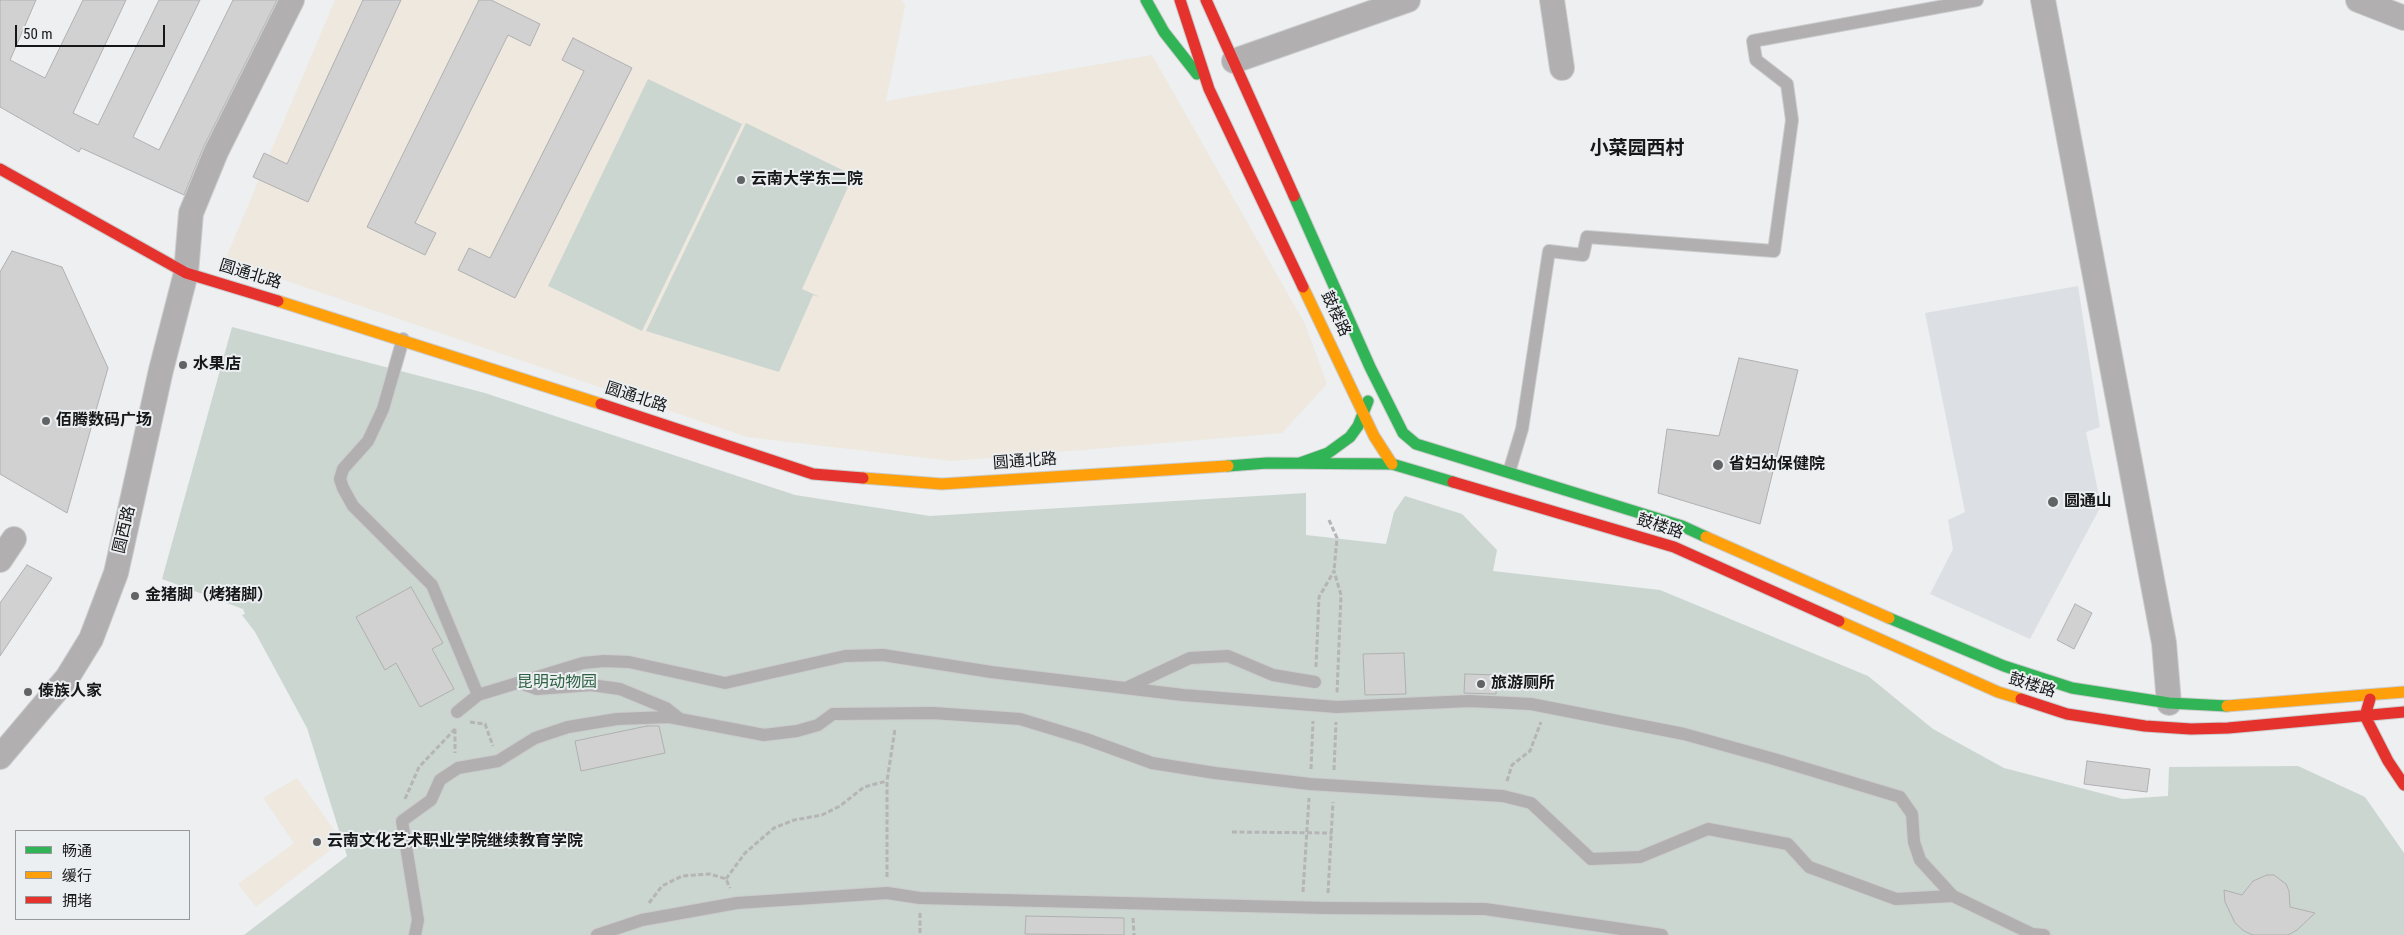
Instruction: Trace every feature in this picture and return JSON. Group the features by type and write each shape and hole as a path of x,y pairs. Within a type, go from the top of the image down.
{"main road":[{"path":"1146,0 1164,32 1209,89"},
{"name":"鼓楼路","path":"1180,0 1209,89 1364,414 1374,445 1392,464 1674,547 1998,692 2067,714 2146,726 2191,729 2228,728 2400,713"},
{"name":"鼓楼路","path":"1206,0 1370,367 1403,433 1416,444 1682,526 1842,598 2004,666 2072,688 2169,703 2227,706 2404,692"},
{"path":"1173,18 1209,89"},
{"name":"圆通北路","path":"0,169 186,273 403,339 813,474 942,484 1267,463 1392,464"},
{"path":"1300,463 1339,447 1350,437 1364,414 1370,398 1370,367"},
{"path":"1374,445 1416,444"},
{"name":"圆通北路","path":"1300,463 1354,449"},
{"path":"2404,724 2400,713 2371,695 2365,716 2388,761 2404,785"}],"street":[{"name":"圆西路","path":"0,757 67,678 91,639 116,573 161,370 186,273 191,213 216,152 292,0"},
{"path":"1234,61 1408,0"},
{"path":"1552,0 1562,68"},
{"path":"2043,0 2164,643 2169,703"},
{"path":"2358,0 2404,18"},
{"path":"0,560 14,539"}],"lane":[{"path":"1509,472 1522,429 1549,251 1584,256 1587,237 1774,250 1792,120 1787,84 1756,60 1753,41 1977,0"},
{"path":"403,339 379,417 368,441 343,469 340,479 342,488 353,506 432,585 478,695"},
{"path":"457,712 478,695 583,663 604,661 629,662 725,683 845,656 883,656 991,672 1183,696 1337,707 1470,701 1531,704 1684,734 1900,797 1912,814 1914,842 1920,860 1953,896 2032,934 2044,935"},
{"path":"1124,688 1190,658 1228,656 1273,675 1315,682"},
{"path":"520,683 537,689 591,685 620,690 666,708 680,719"},
{"path":"415,935 418,920 402,821 431,800 440,780 458,768 498,761 535,738 568,727 617,719 669,717 764,735 797,731 818,725 833,714 933,713 1020,719 1086,739 1152,763 1215,773 1310,784 1503,796 1531,803 1590,859 1640,857 1708,829 1788,844 1810,867 1896,899 1953,896"},
{"path":"597,935 642,920 737,904 887,893 920,898 1326,908 1485,909 1662,935"}],"path":[{"path":"1315,682 1319,597 1334,571 1338,538 1329,520"},
{"path":"1326,908 1332,833 1341,595 1334,571"},
{"path":"1302,907 1308,832 1314,705"},
{"path":"1503,796 1512,765 1530,751 1547,707"},
{"path":"887,893 887,782 897,714"},
{"path":"485,724 498,761"},
{"path":"402,821 406,795 419,767 455,728 454,746 458,768"},
{"path":"726,879 745,852 774,828 794,820 822,814 840,806 864,787 887,782"},
{"path":"1232,832 1332,833"},
{"path":"642,920 653,895 662,886 682,876 710,874 726,879 737,904"},
{"path":"920,898 920,935"}],"shaded area":[{"name":"云南大学东二院","path":"335,0 902,0 905,6 886,101 1152,55 1305,324 1327,384 1282,433 952,461 747,437 225,260"},
{"path":"2078,286 2100,427 2086,432 2101,506 2030,639 1930,594 1953,549 1948,520 1965,512 1925,313"},
{"name":"云南文化艺术职业学院继续教育学院","path":"297,778 342,841 256,907 238,884 294,843 263,798"}],"green space":[{"path":"648,79 742,124 642,331 548,286"},
{"path":"746,123 871,184 853,176 802,289 820,297 813,295 779,372 646,331"},
{"name":"昆明动物园","path":"232,327 485,393 795,495 930,516 1306,493 1306,535 1386,544 1394,512 1405,496 1462,514 1497,550 1493,571 1660,590 1868,676 1933,729 2004,768 2123,799 2168,796 2169,767 2298,766 2365,797 2404,853 2404,935 244,935 347,856 307,728 255,632 242,615 245,614 243,609 162,579"}],"building":[{"path":"0,0 36,0 10,60 45,78 83,0 126,0 73,113 98,125 159,0 200,0 133,137 159,150 233,0 277,0 204,146 184,195 81,148 79,152 0,107"},
{"path":"363,0 401,0 308,202 253,177 264,153 287,164"},
{"path":"479,0 491,0 540,24 530,46 508,35 415,223 436,233 425,255 367,227"},
{"path":"573,38 632,68 515,298 458,270 469,248 490,258 584,71 562,60"},
{"name":"佰腾数码广场","path":"12,251 62,267 108,368 67,513 0,474 0,272"},
{"name":"省妇幼保健院","path":"1739,358 1798,370 1760,524 1658,493 1667,429 1719,436"},
{"path":"27,565 52,578 0,656 0,603"},
{"path":"411,587 443,643 432,649 454,689 420,707 396,663 385,670 356,617"},
{"path":"2075,604 2092,613 2074,649 2057,640"},
{"path":"1404,653 1406,694 1365,695 1363,654"},
{"name":"旅游厕所","path":"1465,674 1497,675 1496,694 1464,693"},
{"path":"647,726 659,726 665,753 581,771 575,741"},
{"path":"2087,761 2150,769 2147,792 2084,784"},
{"path":"2267,875 2274,875 2286,884 2289,891 2290,907 2315,913 2297,930 2288,935 2253,935 2244,931 2235,923 2225,902 2224,890 2242,895 2253,881"},
{"path":"1026,916 1124,918 1124,935 1025,934"}],"traffic: fast":[{"path":"1146,0 1164,32 1197,74"},
{"path":"1294,196 1370,367 1403,433"},
{"path":"1300,463 1328,453 1350,437 1358,426 1368,401"},
{"path":"1403,433 1416,444 1682,526 1706,537"},
{"path":"1228,466 1267,463 1392,464 1453,482"},
{"path":"1889,618 2004,666 2072,688 2169,703 2227,706"}],"traffic: slow":[{"path":"1303,287 1374,436 1392,464"},
{"path":"278,301 601,404"},
{"path":"863,478 942,484 1228,466"},
{"path":"1706,537 1889,618"},
{"path":"1839,621 1998,692 2021,699"},
{"path":"2227,706 2404,692"}],"traffic: jam":[{"path":"1180,0 1209,89 1303,287"},
{"path":"1206,0 1294,196"},
{"path":"0,169 186,273 278,301"},
{"path":"601,404 813,474 863,478"},
{"path":"1453,482 1674,547 1839,621"},
{"path":"2021,699 2067,714 2145,726 2191,729 2228,728 2404,712"},
{"path":"2370,699 2365,716 2388,761 2404,785"}],"place":[{"name":"云南大学东二院","path":"741,180"},
{"name":"水果店","path":"183,365"},
{"name":"佰腾数码广场","path":"46,421"},
{"name":"省妇幼保健院","path":"1718,465"},
{"name":"圆通山","path":"2053,502"},
{"name":"金猪脚（烤猪脚）","path":"135,596"},
{"name":"旅游厕所","path":"1481,684"},
{"name":"傣族人家","path":"28,692"},
{"name":"云南文化艺术职业学院继续教育学院","path":"317,842"}],"district":[{"name":"小菜园西村","path":"1637,149"}]}
